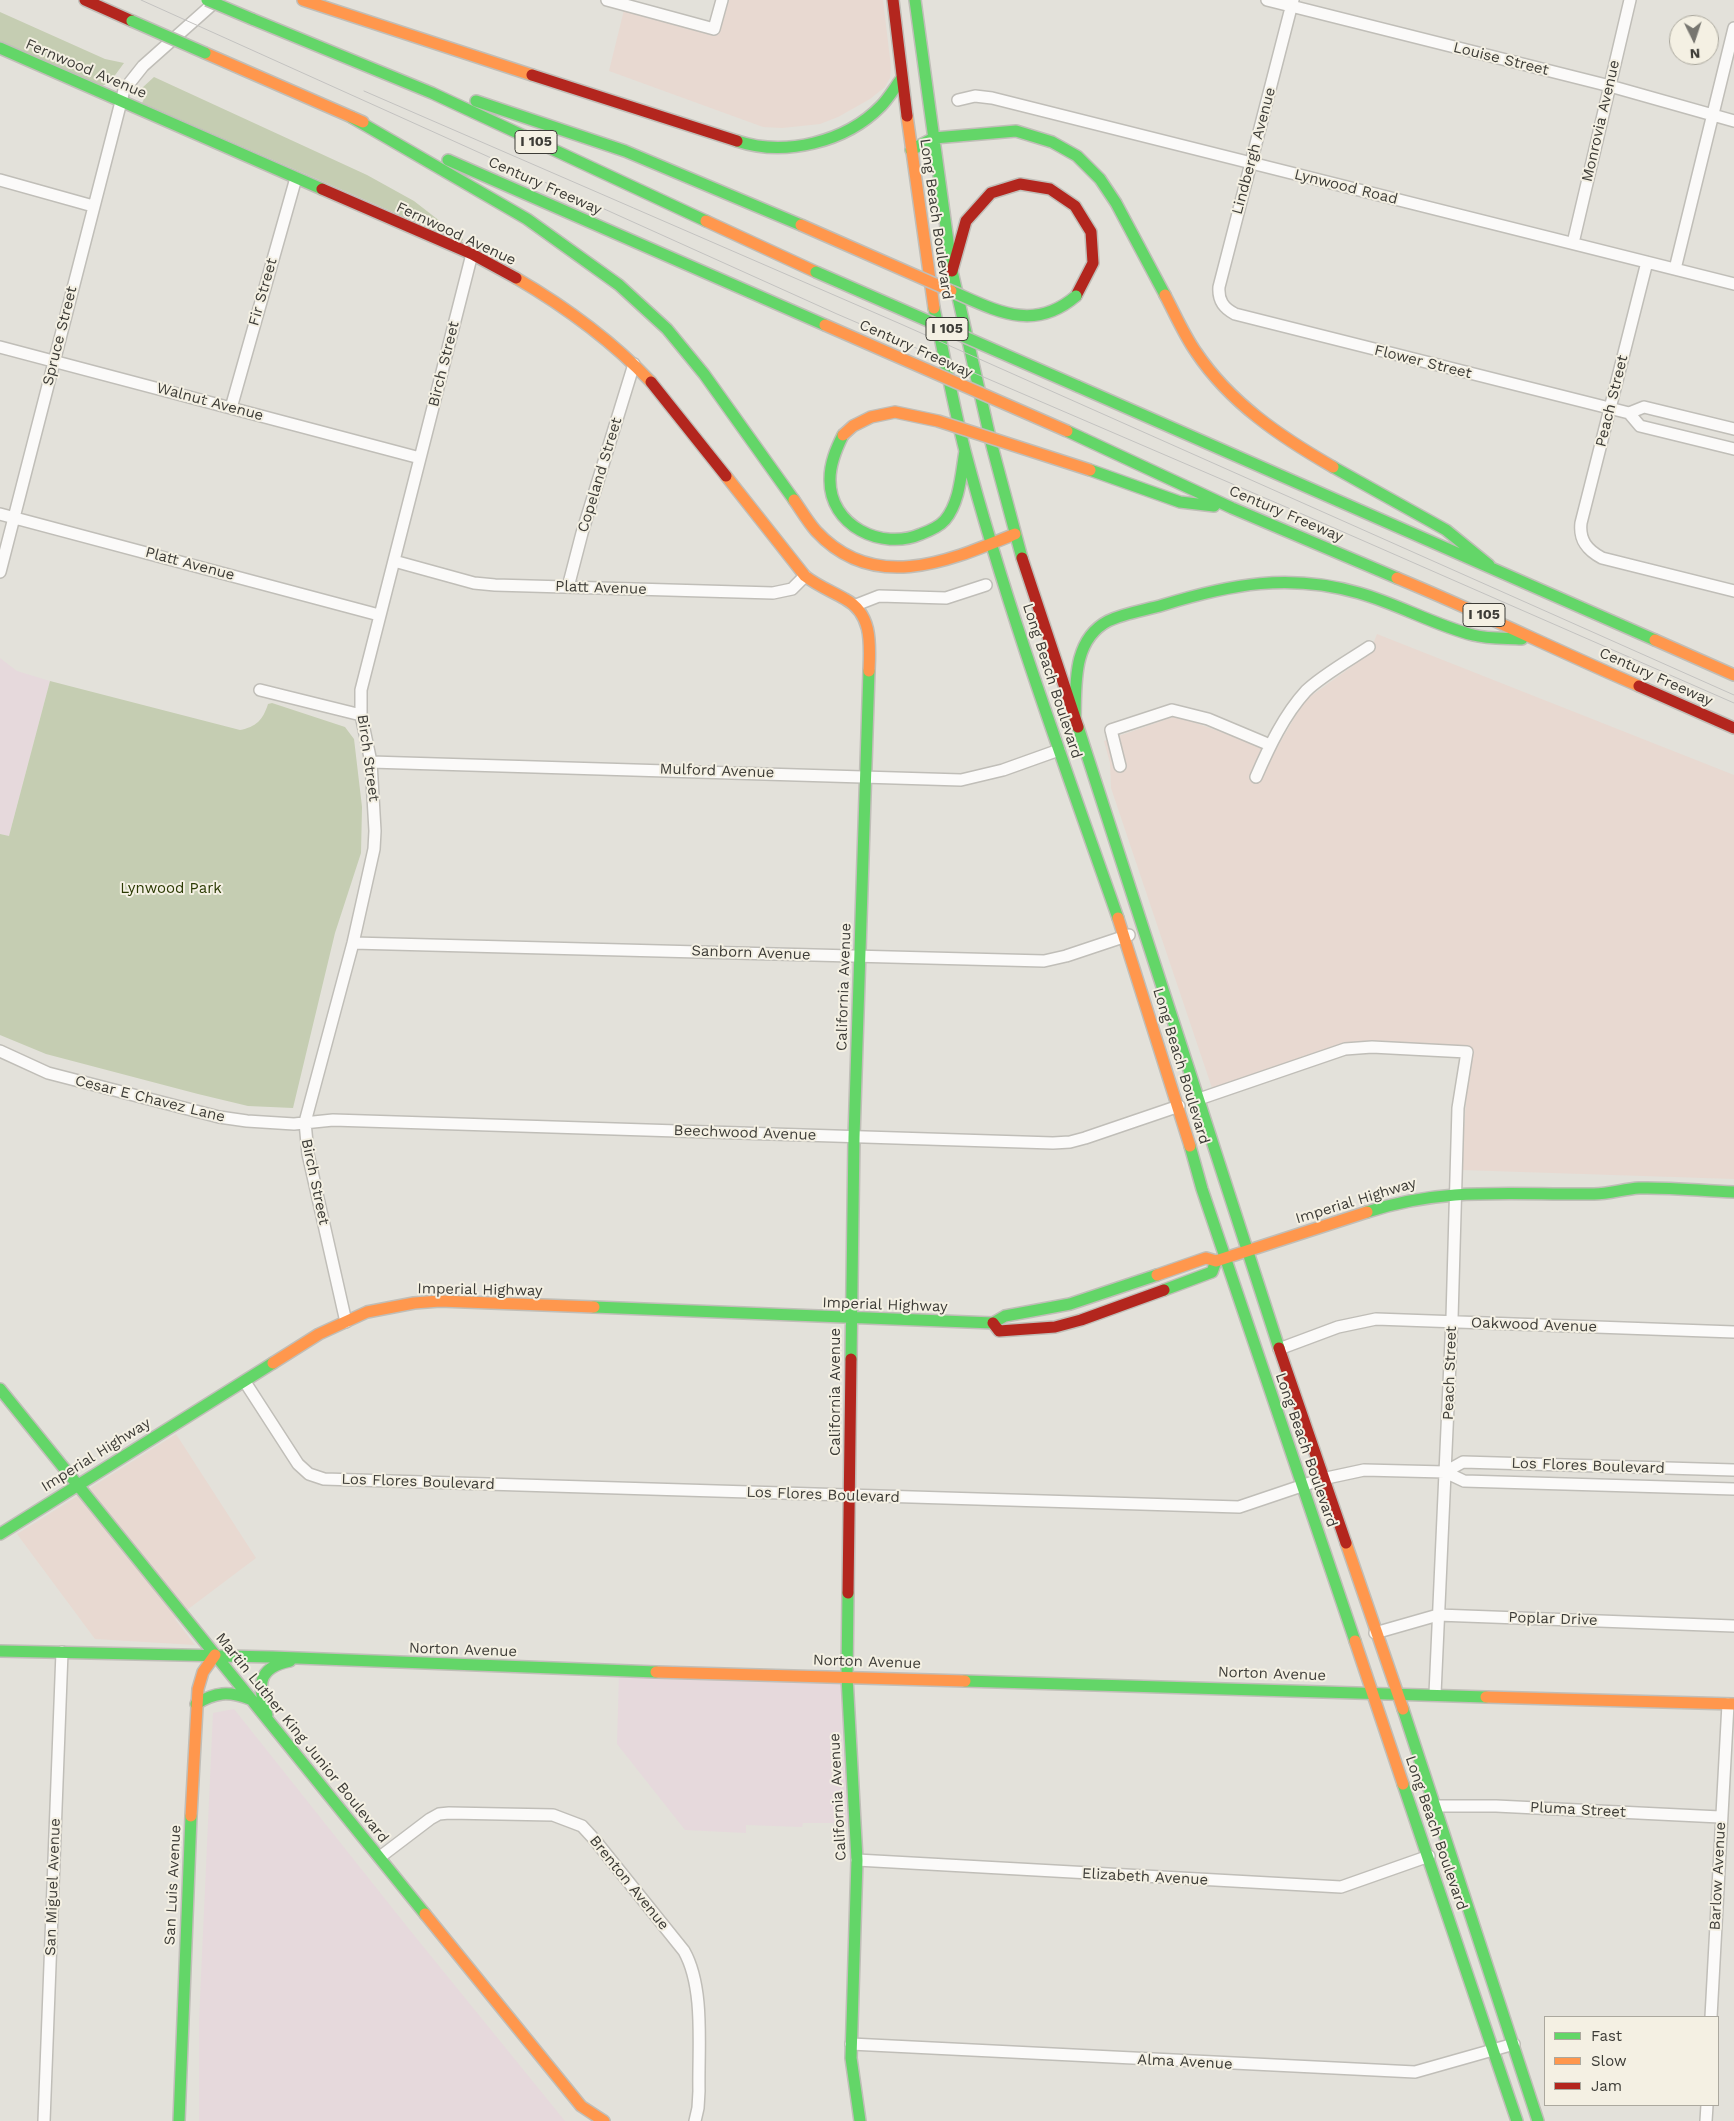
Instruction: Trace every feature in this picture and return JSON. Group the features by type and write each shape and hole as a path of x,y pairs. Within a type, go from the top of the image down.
{"main road":[{"name":"Century Freeway","path":"85,0 1068,431 1232,508 1455,602 1533,640 1734,728"},
{"name":"Century Freeway","path":"207,0 432,93 816,272 1489,565 1734,675"},
{"path":"303,0 752,146 780,148 803,146 834,136 879,108 902,78"},
{"name":"Long Beach Boulevard","path":"893,0 929,287 965,451 992,543 1059,750 1125,937 1179,1106 1221,1260 1302,1486 1429,1856 1517,2121"},
{"name":"Long Beach Boulevard","path":"914,0 952,272 1015,534 1199,1099 1246,1250 1395,1693 1436,1806 1538,2121"},
{"name":"Fernwood Avenue","path":"0,48 472,254 547,296 634,364 685,421 805,576"},
{"path":"432,93 462,96 625,151 1002,313 1027,317 1047,314 1065,306 1086,283 1092,263 1093,238 1086,221 1072,204 1054,190 1034,184 1017,184 986,195 968,216 954,255 952,272"},
{"path":"351,117 527,219 619,285 667,329 698,366 816,531 838,551 865,565 891,570 931,564 1015,534"},
{"path":"911,150 934,138 1016,131 1052,142 1077,156 1100,179 1196,352 1229,393 1270,428 1300,448 1446,530 1489,565"},
{"path":"965,451 958,496 944,522 916,538 886,541 868,537 847,521 838,506 830,486 832,457 844,435 853,426 872,417 895,412 938,421 1090,470 1180,502 1232,508"},
{"path":"805,576 819,586 856,605"},
{"path":"1075,719 1077,664 1088,639 1108,621 1212,590 1245,584 1281,581 1314,584 1359,593 1474,634 1533,640"},
{"name":"California Avenue","path":"856,605 868,626 870,641 854,1137 851,1496 847,1677 857,1860 851,2044 860,2121"},
{"name":"Imperial Highway","path":"0,1534 319,1334 367,1312 390,1307 440,1302 993,1323 1000,1316 1037,1312 1084,1300 1206,1258 1221,1260 1246,1250 1397,1202 1454,1192 1498,1191 1599,1194 1623,1189 1734,1192"},
{"name":"Imperial Highway","path":"1599,1194 1624,1201"},
{"name":"Imperial Highway","path":"993,1323 999,1331 1055,1327 1081,1320 1212,1272 1221,1260"},
{"name":"Martin Luther King Junior Boulevard","path":"0,1389 582,2106 604,2121"},
{"name":"Norton Avenue","path":"0,1651 215,1655 617,1671 1731,1704"},
{"name":"San Luis Avenue","path":"179,2121 196,1704 198,1684 202,1670 215,1655"},
{"path":"270,1724 260,1692 262,1676 272,1665 313,1659"},
{"path":"196,1704 206,1697 222,1692 234,1692 251,1700"},
{"path":"1395,1760 1405,1765 1422,1806 1436,1806"},
{"path":"1429,1856 1438,1856 1452,1889 1465,1897"},
{"name":"Martin Luther King Junior Boulevard","path":"582,2106 587,2121"}],"street":[{"path":"120,100 133,76 217,0"},
{"path":"607,0 714,29 722,0"},
{"name":"Louise Street","path":"1267,0 1293,3 1610,86 1734,121"},
{"name":"Monrovia Avenue","path":"1573,243 1630,0"},
{"name":"Lindbergh Avenue","path":"1221,302 1219,287 1293,3"},
{"path":"1675,269 1734,28"},
{"name":"Lynwood Road","path":"958,100 975,96 992,98 1734,284"},
{"name":"Spruce Street","path":"0,572 120,100"},
{"name":"Fir Street","path":"231,408 296,178"},
{"path":"0,180 93,206"},
{"name":"Birch Street","path":"346,1322 306,1146 305,1122 352,943 374,849 375,822 372,762 361,715 362,681 472,254"},
{"name":"Peach Street","path":"1646,262 1581,523 1582,540 1590,550 1602,558 1734,591"},
{"name":"Flower Street","path":"1221,302 1235,314 1629,413 1640,426 1734,449"},
{"name":"Walnut Avenue","path":"0,347 420,458"},
{"name":"Copeland Street","path":"568,587 582,533 634,364"},
{"name":"Flower Street","path":"1629,413 1644,407 1734,429"},
{"name":"Platt Avenue","path":"0,514 379,615"},
{"name":"Platt Avenue","path":"394,561 484,584 773,593 792,589 805,576"},
{"path":"856,605 879,596 946,598 986,585"},
{"path":"1256,777 1270,745 1287,717 1307,690 1369,647"},
{"path":"260,690 361,715"},
{"path":"1120,766 1110,730 1172,710 1208,719 1270,745"},
{"name":"Mulford Avenue","path":"372,762 961,780 1003,770 1059,750"},
{"name":"Sanborn Avenue","path":"352,943 1044,961 1066,956 1144,930"},
{"name":"Peach Street","path":"1199,1099 1345,1049 1372,1047 1467,1052 1458,1108 1454,1192 1452,1322 1435,1694"},
{"name":"Cesar E Chavez Lane","path":"0,1051 48,1073 219,1117 277,1123 305,1122"},
{"name":"Beechwood Avenue","path":"305,1122 333,1120 396,1121 854,1137 1070,1142 1179,1106"},
{"name":"Oakwood Avenue","path":"1279,1350 1338,1328 1376,1319 1734,1332"},
{"name":"Los Flores Boulevard","path":"245,1382 298,1464 309,1474 324,1479 1239,1507 1322,1479 1364,1470 1445,1472 1464,1481 1734,1489"},
{"name":"Los Flores Boulevard","path":"1445,1472 1463,1462 1734,1470"},
{"name":"Poplar Drive","path":"1375,1633 1438,1616 1734,1626"},
{"name":"San Miguel Avenue","path":"44,2121 62,1652"},
{"name":"Barlow Avenue","path":"1711,2016 1720,1817 1731,1704"},
{"name":"Pluma Street","path":"1436,1806 1503,1806 1720,1817"},
{"name":"Brenton Avenue","path":"380,1857 439,1814 553,1815 582,1826 594,1838 684,1951 691,1963 697,1995 699,2091 695,2121"},
{"name":"Elizabeth Avenue","path":"857,1860 1341,1887 1429,1856"},
{"name":"Alma Avenue","path":"851,2044 1415,2072 1514,2044"},
{"path":"1706,2121 1707,2106"}],"shaded area":[{"path":"727,0 883,0 891,67 890,78 885,87 870,99 838,117 820,124 782,128 763,127 609,71 624,10 718,35"},
{"path":"1377,634 1734,775 1734,1179 1461,1170 1470,1047 1358,1042 1340,1045 1212,1088 1111,788 1110,763 1104,741 1176,716 1275,751 1304,701 1369,654"},
{"path":"0,658 17,671 50,681 9,836 0,834"},
{"path":"176,1434 256,1558 175,1619 195,1645 95,1639 17,1534"},
{"path":"619,1673 845,1678 853,1823 803,1823 802,1827 746,1825 746,1833 685,1830 617,1744"},
{"path":"234,1709 565,2121 199,2121 199,2020 213,1713"}],"green space":[{"path":"0,12 105,59 124,63 110,82 102,86 0,41"},
{"path":"154,77 367,175 414,201 463,239 462,242 142,103 144,99 142,88"},
{"name":"Lynwood Park","path":"50,681 240,730 255,725 264,714 268,704 272,703 345,727 354,739 362,807 361,853 335,933 293,1108 248,1106 198,1094 46,1054 0,1035 0,834 9,836"}],"tram line":[{"path":"141,0 837,314 1293,510 1734,703"},
{"path":"364,91 903,325 1734,695"}],"traffic: fast":[{"path":"207,0 252,19"},
{"path":"915,0 952,271 992,446 1022,558"},
{"path":"252,19 432,93 706,221"},
{"path":"132,21 205,53"},
{"path":"0,48 322,189"},
{"path":"737,141 756,146 775,147 814,143 833,137 867,118 884,103 902,78"},
{"path":"476,101 625,151 801,225"},
{"path":"351,117 527,219 619,285 667,329 704,374 794,500"},
{"path":"911,150 934,138 1016,131 1052,142 1077,156 1100,179 1116,203 1165,295"},
{"path":"448,160 825,325"},
{"path":"816,272 1077,386"},
{"path":"951,291 999,311 1029,316 1045,314 1076,296"},
{"path":"934,308 965,451 981,510 1037,686 1118,918"},
{"path":"1077,386 1655,640"},
{"path":"1067,431 1232,508 1397,578"},
{"path":"843,435 834,456 830,473 832,496 838,510 848,522 861,530 875,536 890,539 906,538 921,534 937,527 945,520 957,496 965,451"},
{"path":"1333,467 1446,530 1489,565"},
{"path":"1090,470 1180,502 1214,506"},
{"path":"1075,719 1078,664 1082,651 1096,629 1108,621 1121,616 1212,591 1260,584 1308,583 1359,593 1444,626 1473,635 1491,638 1522,639"},
{"path":"851,1359 854,1137 869,671"},
{"path":"1078,727 1279,1348"},
{"path":"1190,1146 1202,1189 1355,1641"},
{"path":"1367,1212 1424,1198 1452,1195 1508,1193 1594,1194 1651,1188 1734,1192"},
{"path":"1164,1290 1212,1272 1216,1261"},
{"path":"594,1307 993,1323 1005,1316 1070,1304 1157,1275"},
{"path":"0,1534 273,1363"},
{"path":"0,1389 425,1914"},
{"path":"848,1593 847,1677 857,1860 851,2058 860,2121"},
{"path":"0,1651 272,1657 656,1672"},
{"path":"267,1715 262,1695 262,1680 271,1668 290,1661"},
{"path":"965,1681 1486,1697"},
{"path":"196,1704 210,1697 222,1694 250,1699"},
{"path":"1403,1709 1538,2121"},
{"path":"1403,1784 1517,2121"},
{"path":"179,2121 191,1816"}],"traffic: slow":[{"path":"303,0 532,75"},
{"path":"205,53 363,122"},
{"path":"907,116 934,308"},
{"path":"706,221 816,272"},
{"path":"801,225 951,291"},
{"path":"516,278 552,300 604,339 651,382"},
{"path":"1165,295 1192,345 1224,387 1276,431 1333,467"},
{"path":"825,325 1067,431"},
{"path":"843,435 853,426 871,417 895,412 938,421 1090,470"},
{"path":"726,476 805,576 845,599 861,613 868,631 869,671"},
{"path":"794,500 816,531 838,550 862,562 887,567 913,566 938,562 1015,534"},
{"path":"1397,578 1639,686"},
{"path":"1655,640 1734,675"},
{"path":"1118,918 1190,1146"},
{"path":"1157,1275 1206,1258 1216,1261 1367,1212"},
{"path":"273,1363 319,1334 367,1312 414,1303 440,1301 594,1307"},
{"path":"1346,1543 1403,1709"},
{"path":"1355,1641 1403,1784"},
{"path":"191,1816 198,1689 203,1672 215,1655"},
{"path":"656,1672 965,1681"},
{"path":"1486,1697 1734,1704"},
{"path":"425,1914 581,2106 604,2121"}],"traffic: jam":[{"path":"85,0 132,21"},
{"path":"893,0 907,116"},
{"path":"532,75 737,141"},
{"path":"952,271 966,221 991,193 1020,184 1050,189 1075,206 1091,232 1093,263 1076,296"},
{"path":"322,189 472,254 516,278"},
{"path":"651,382 726,476"},
{"path":"1022,558 1078,727"},
{"path":"1639,686 1734,728"},
{"path":"993,1323 999,1331 1055,1327 1081,1320 1164,1290"},
{"path":"1279,1348 1346,1543"},
{"path":"848,1593 851,1359"}]}
